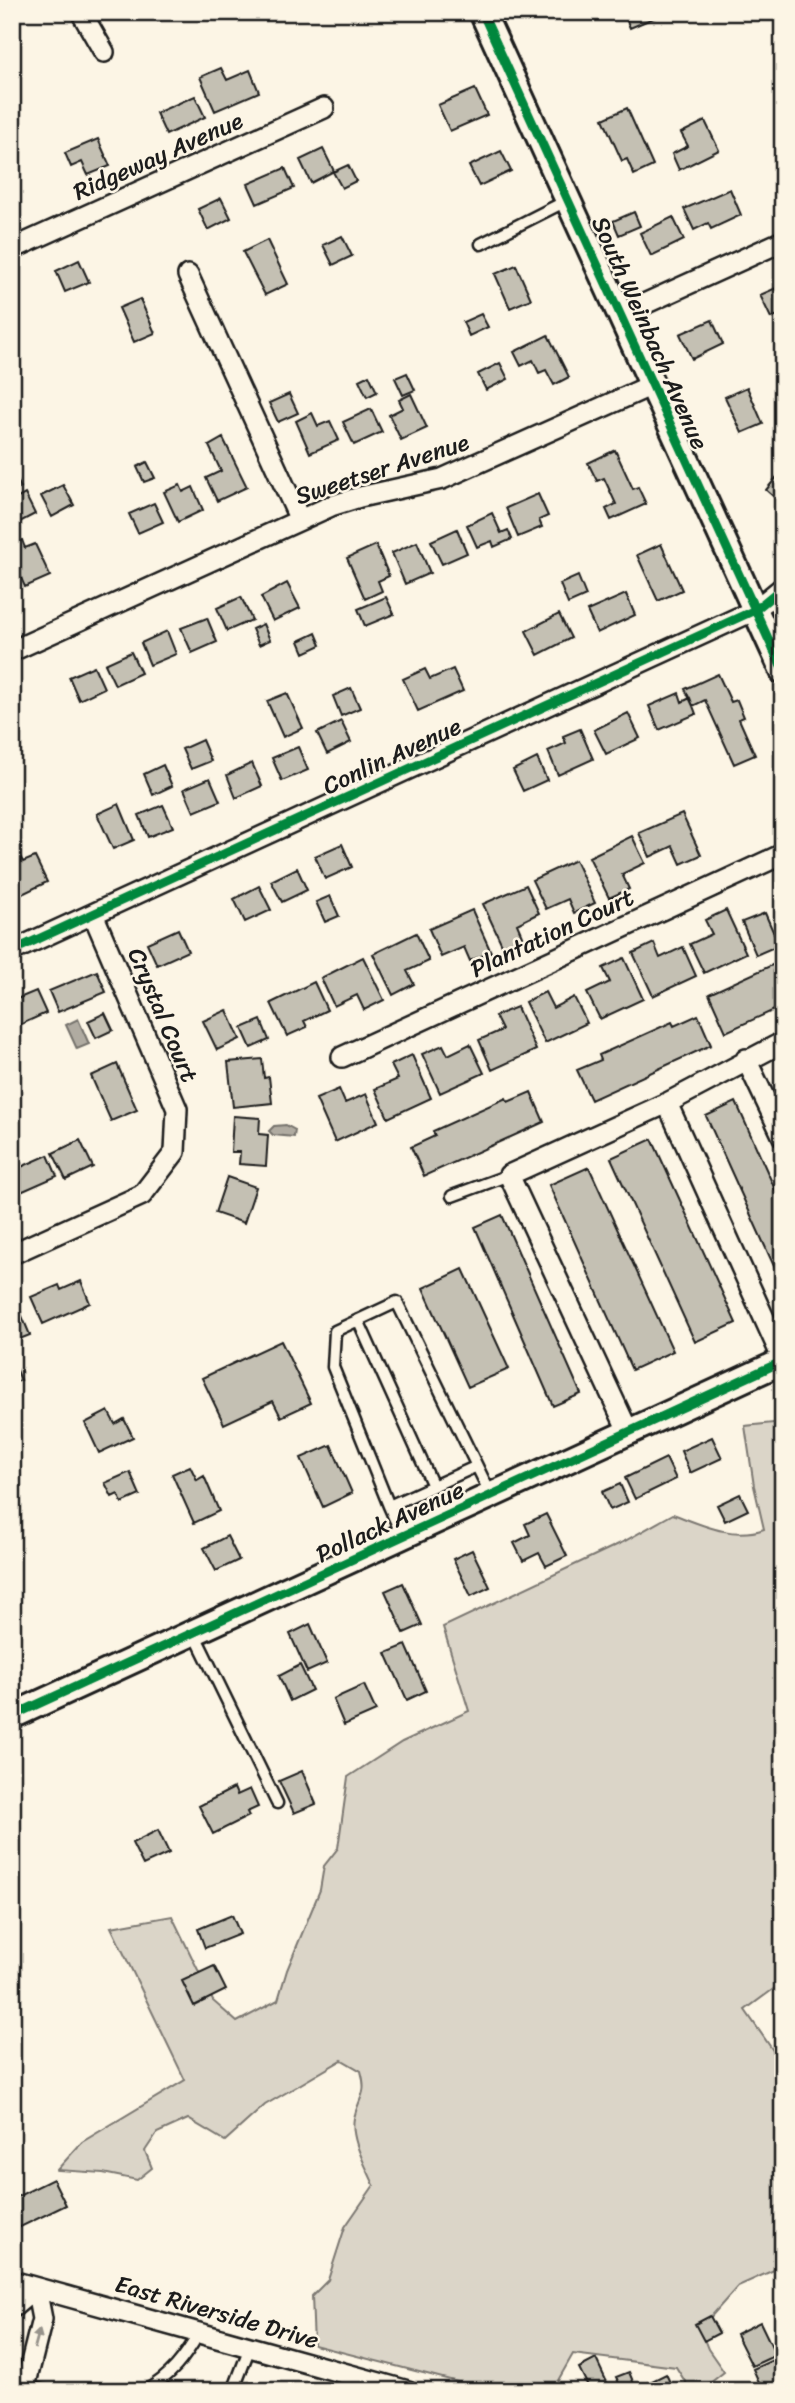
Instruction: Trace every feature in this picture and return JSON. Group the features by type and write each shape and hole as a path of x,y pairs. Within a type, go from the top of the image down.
{"street":[{"path":"81,12 104,52"},
{"name":"South Weinbach Avenue","path":"482,12 783,671"},
{"name":"Ridgeway Avenue","path":"12,249 324,108"},
{"path":"621,315 783,242"},
{"path":"188,275 300,520"},
{"name":"Sweetser Avenue","path":"12,651 300,520 360,497 442,479 652,385"},
{"name":"Conlin Avenue","path":"12,951 755,610 783,587"},
{"name":"Plantation Court","path":"342,1057 783,854"},
{"name":"Crystal Court","path":"12,1254 142,1195 174,1152 177,1109 93,914"},
{"path":"629,1433 509,1175 667,1103 746,1059 783,1042"},
{"path":"746,1059 783,1137"},
{"path":"667,1103 783,1361"},
{"name":"Pollack Avenue","path":"12,1716 783,1361"},
{"name":"East Riverside Drive","path":"12,2281 250,2347 360,2384 408,2391"},
{"path":"12,2308 36,2288 42,2319 24,2388"}],"lane":[{"path":"481,244 568,200"},
{"path":"452,1196 509,1175"},
{"path":"403,1537 333,1367 335,1331 358,1320 397,1302 491,1496"},
{"path":"358,1320 433,1486"},
{"path":"389,1506 477,1466"},
{"path":"194,1633 277,1803"},
{"path":"145,2391 162,2381 183,2361 199,2333"},
{"path":"233,2391 250,2347"},
{"path":"24,2388 46,2391"}],"shaded area":[{"path":"78,1019 89,1044 77,1049 66,1025"},
{"path":"286,1125 295,1130 294,1137 273,1135 269,1131 274,1126"},
{"path":"783,1422 783,1982 745,2010 783,2065 783,2266 738,2286 700,2329 708,2349 724,2372 700,2391 691,2391 676,2367 573,2354 552,2391 493,2391 314,2345 312,2296 328,2280 345,2227 374,2185 354,2135 354,2118 363,2091 361,2071 342,2060 265,2105 225,2141 188,2119 157,2133 145,2151 152,2168 137,2180 103,2173 57,2170 82,2142 185,2080 111,1927 172,1916 213,2001 237,2022 278,2000 287,1970 320,1890 324,1866 338,1848 348,1777 402,1742 469,1711 443,1627 623,1542 673,1514 729,1532 764,1529 745,1426"}],"building":[{"path":"154,12 178,12 158,21"},
{"path":"623,12 663,12 663,14 630,28"},
{"path":"221,68 227,80 250,70 259,92 215,111 200,77"},
{"path":"475,89 487,115 450,131 438,105"},
{"path":"195,96 205,117 166,135 156,113"},
{"path":"627,108 653,166 634,175 627,159 622,161 603,119"},
{"path":"705,121 719,150 679,170 672,154 688,146 681,133"},
{"path":"98,139 110,166 88,175 82,162 71,167 65,153"},
{"path":"323,149 334,171 311,183 300,160"},
{"path":"501,151 511,171 479,186 469,166"},
{"path":"348,165 356,181 342,188 333,172"},
{"path":"285,168 294,188 257,204 248,184"},
{"path":"730,189 741,215 711,229 708,223 694,230 684,209"},
{"path":"221,198 231,218 208,230 198,209"},
{"path":"634,212 640,226 619,235 613,221"},
{"path":"673,217 684,240 651,256 640,233"},
{"path":"342,236 352,256 333,265 323,245"},
{"path":"267,240 288,284 265,295 243,252"},
{"path":"79,260 89,282 65,292 56,271"},
{"path":"516,265 531,299 510,308 495,274"},
{"path":"783,285 783,313 771,318 760,295"},
{"path":"140,299 155,333 134,342 119,308"},
{"path":"481,314 488,327 469,336 463,322"},
{"path":"712,320 723,344 692,359 680,334"},
{"path":"548,335 569,377 554,385 546,370 539,373 533,360 521,366 514,352"},
{"path":"500,363 508,379 486,390 478,374"},
{"path":"407,373 415,390 403,395 395,378"},
{"path":"369,375 377,392 367,397 359,380"},
{"path":"747,387 763,424 742,433 725,397"},
{"path":"289,394 298,413 278,422 269,403"},
{"path":"411,394 427,428 401,440 389,415 403,408 399,400"},
{"path":"371,409 382,432 354,445 343,422"},
{"path":"312,413 318,426 330,421 339,440 310,453 296,421"},
{"path":"223,438 247,487 217,501 206,478 221,471 209,446"},
{"path":"615,450 633,489 638,487 646,504 611,520 606,509 616,504 604,478 597,481 588,463"},
{"path":"147,462 155,478 144,482 137,467"},
{"path":"781,472 783,474 783,505 766,490"},
{"path":"16,478 21,488 12,492 12,479"},
{"path":"63,485 74,505 52,517 41,496"},
{"path":"180,485 183,492 193,487 203,510 178,522 164,492"},
{"path":"25,494 35,514 16,524 12,517 12,501"},
{"path":"538,494 548,516 539,520 542,527 518,537 506,508"},
{"path":"154,503 163,522 138,533 129,514"},
{"path":"492,513 501,533 508,530 512,539 494,547 492,541 477,547 467,525"},
{"path":"457,529 467,553 442,564 431,541"},
{"path":"22,540 25,548 35,544 50,576 25,587 12,558 12,544"},
{"path":"417,542 430,573 405,584 392,553"},
{"path":"661,544 682,590 658,601 637,555"},
{"path":"376,545 389,576 378,581 382,591 365,599 347,558"},
{"path":"578,576 586,596 568,604 560,584"},
{"path":"287,583 300,608 273,621 261,597"},
{"path":"626,594 635,615 597,633 587,611"},
{"path":"241,597 252,620 227,631 217,608"},
{"path":"386,597 394,614 365,626 358,609"},
{"path":"559,614 571,638 538,655 526,631"},
{"path":"207,618 217,642 192,653 181,628"},
{"path":"263,624 270,640 259,645 252,629"},
{"path":"167,631 176,654 150,665 141,643"},
{"path":"316,633 321,645 304,653 299,641"},
{"path":"131,652 141,673 115,685 105,664"},
{"path":"94,666 104,688 79,700 69,677"},
{"path":"425,669 430,679 453,669 463,691 418,711 403,679"},
{"path":"718,674 731,702 737,700 744,717 739,719 755,755 734,764 705,700 693,706 685,689"},
{"path":"351,688 360,708 341,716 333,696"},
{"path":"287,693 303,728 283,737 267,701"},
{"path":"679,693 682,702 690,698 696,714 659,730 649,706"},
{"path":"628,713 640,738 606,754 594,730"},
{"path":"341,721 351,742 327,754 317,733"},
{"path":"580,729 593,759 558,775 548,751 566,743 563,736"},
{"path":"202,740 211,761 191,769 182,749"},
{"path":"298,747 308,770 282,781 272,758"},
{"path":"537,758 547,780 523,791 513,770"},
{"path":"252,763 262,786 236,798 227,775"},
{"path":"163,765 172,786 153,795 144,774"},
{"path":"210,778 220,801 194,812 184,789"},
{"path":"119,804 134,840 113,849 97,814"},
{"path":"163,805 173,827 148,837 139,815"},
{"path":"682,814 701,855 681,864 673,846 650,857 639,833"},
{"path":"632,836 645,863 622,874 629,889 609,898 589,857"},
{"path":"342,844 352,867 325,879 315,856"},
{"path":"18,853 23,862 35,857 47,882 12,899 12,856"},
{"path":"575,860 595,903 574,913 568,899 546,909 532,880"},
{"path":"297,868 307,890 282,902 271,881"},
{"path":"526,885 539,913 517,924 523,938 503,947 483,904"},
{"path":"259,886 271,910 245,922 234,899"},
{"path":"330,896 339,916 325,922 316,902"},
{"path":"472,910 491,952 470,961 464,947 441,957 429,929"},
{"path":"726,910 746,953 704,973 690,944 712,934 705,920"},
{"path":"765,913 779,945 756,955 742,922"},
{"path":"178,929 188,951 157,965 147,943"},
{"path":"416,933 429,961 407,971 414,984 393,995 373,954"},
{"path":"654,943 660,958 683,947 696,976 653,996 633,953"},
{"path":"363,957 384,1000 364,1010 357,995 334,1006 321,978"},
{"path":"624,958 643,999 600,1019 587,993 610,982 603,968"},
{"path":"783,960 783,1006 726,1032 709,994"},
{"path":"97,971 106,992 58,1012 49,991"},
{"path":"314,982 327,1010 304,1021 307,1027 287,1036 271,1003"},
{"path":"36,991 46,1013 15,1027 12,1001"},
{"path":"545,992 553,1008 574,997 587,1023 545,1043 525,1002"},
{"path":"517,1007 536,1050 492,1070 479,1040 502,1030 495,1016"},
{"path":"227,1010 240,1039 217,1050 203,1021"},
{"path":"105,1013 113,1030 96,1038 88,1021"},
{"path":"698,1015 711,1045 591,1100 577,1070 601,1060 599,1055 672,1022 674,1026"},
{"path":"261,1020 269,1040 251,1048 242,1028"},
{"path":"470,1044 484,1073 440,1093 422,1054 443,1045 448,1055"},
{"path":"412,1055 431,1098 388,1118 375,1089 398,1079 391,1065"},
{"path":"262,1059 264,1078 269,1077 272,1103 233,1107 228,1062"},
{"path":"117,1064 137,1110 111,1121 91,1076"},
{"path":"339,1089 345,1103 366,1094 378,1122 335,1142 316,1099"},
{"path":"531,1092 544,1122 424,1176 411,1147 435,1136 433,1131 506,1098 508,1102"},
{"path":"736,1102 783,1207 783,1286 706,1116"},
{"path":"233,1116 260,1118 259,1134 268,1135 266,1166 239,1164 240,1152 231,1152"},
{"path":"652,1139 736,1323 695,1342 611,1158"},
{"path":"80,1140 93,1167 66,1180 53,1153"},
{"path":"48,1155 57,1176 14,1195 12,1171"},
{"path":"589,1167 673,1351 632,1370 549,1185"},
{"path":"227,1177 256,1187 244,1223 215,1213"},
{"path":"502,1215 581,1394 553,1406 475,1227"},
{"path":"463,1269 509,1369 468,1387 423,1288"},
{"path":"81,1281 90,1303 43,1324 31,1297 59,1285 61,1290"},
{"path":"19,1309 30,1335 12,1342 12,1312"},
{"path":"281,1341 311,1403 281,1417 273,1401 224,1424 202,1378"},
{"path":"14,1363 21,1380 12,1384 12,1364"},
{"path":"108,1411 115,1424 124,1419 133,1437 99,1453 85,1423"},
{"path":"712,1437 722,1458 690,1473 681,1451"},
{"path":"331,1445 352,1493 323,1507 301,1458"},
{"path":"666,1458 676,1479 635,1499 625,1478"},
{"path":"190,1466 197,1480 204,1476 219,1511 194,1523 172,1474"},
{"path":"130,1472 140,1495 122,1503 118,1494 112,1497 105,1483"},
{"path":"620,1484 628,1502 610,1510 602,1492"},
{"path":"740,1494 748,1510 725,1521 717,1505"},
{"path":"546,1514 567,1556 546,1566 539,1553 523,1561 514,1543 530,1535 525,1524"},
{"path":"227,1536 239,1560 216,1571 204,1548"},
{"path":"472,1550 490,1587 471,1596 453,1559"},
{"path":"403,1583 422,1625 404,1633 385,1591"},
{"path":"310,1624 327,1663 307,1672 290,1634"},
{"path":"406,1645 426,1691 407,1700 386,1653"},
{"path":"300,1665 312,1690 290,1701 279,1676"},
{"path":"364,1685 376,1711 344,1725 333,1699"},
{"path":"302,1771 316,1804 294,1813 279,1781"},
{"path":"234,1788 237,1795 250,1789 258,1807 247,1812 249,1816 213,1834 199,1806"},
{"path":"158,1830 169,1853 143,1865 132,1843"},
{"path":"232,1915 240,1934 205,1948 198,1929"},
{"path":"214,1966 226,1990 194,2006 182,1981"},
{"path":"53,2179 66,2205 12,2231 12,2199"},
{"path":"710,2316 719,2333 704,2341 695,2324"},
{"path":"760,2322 776,2355 752,2366 736,2334"},
{"path":"777,2358 783,2370 783,2391 763,2391 753,2369"},
{"path":"596,2359 611,2391 582,2389 588,2386 579,2368"},
{"path":"629,2372 637,2391 623,2391 616,2377"},
{"path":"666,2374 674,2391 645,2391 642,2386"}],"cycle path":[{"path":"482,12 783,671"},
{"path":"12,951 755,610 783,587"},
{"path":"12,1716 783,1361"}]}
